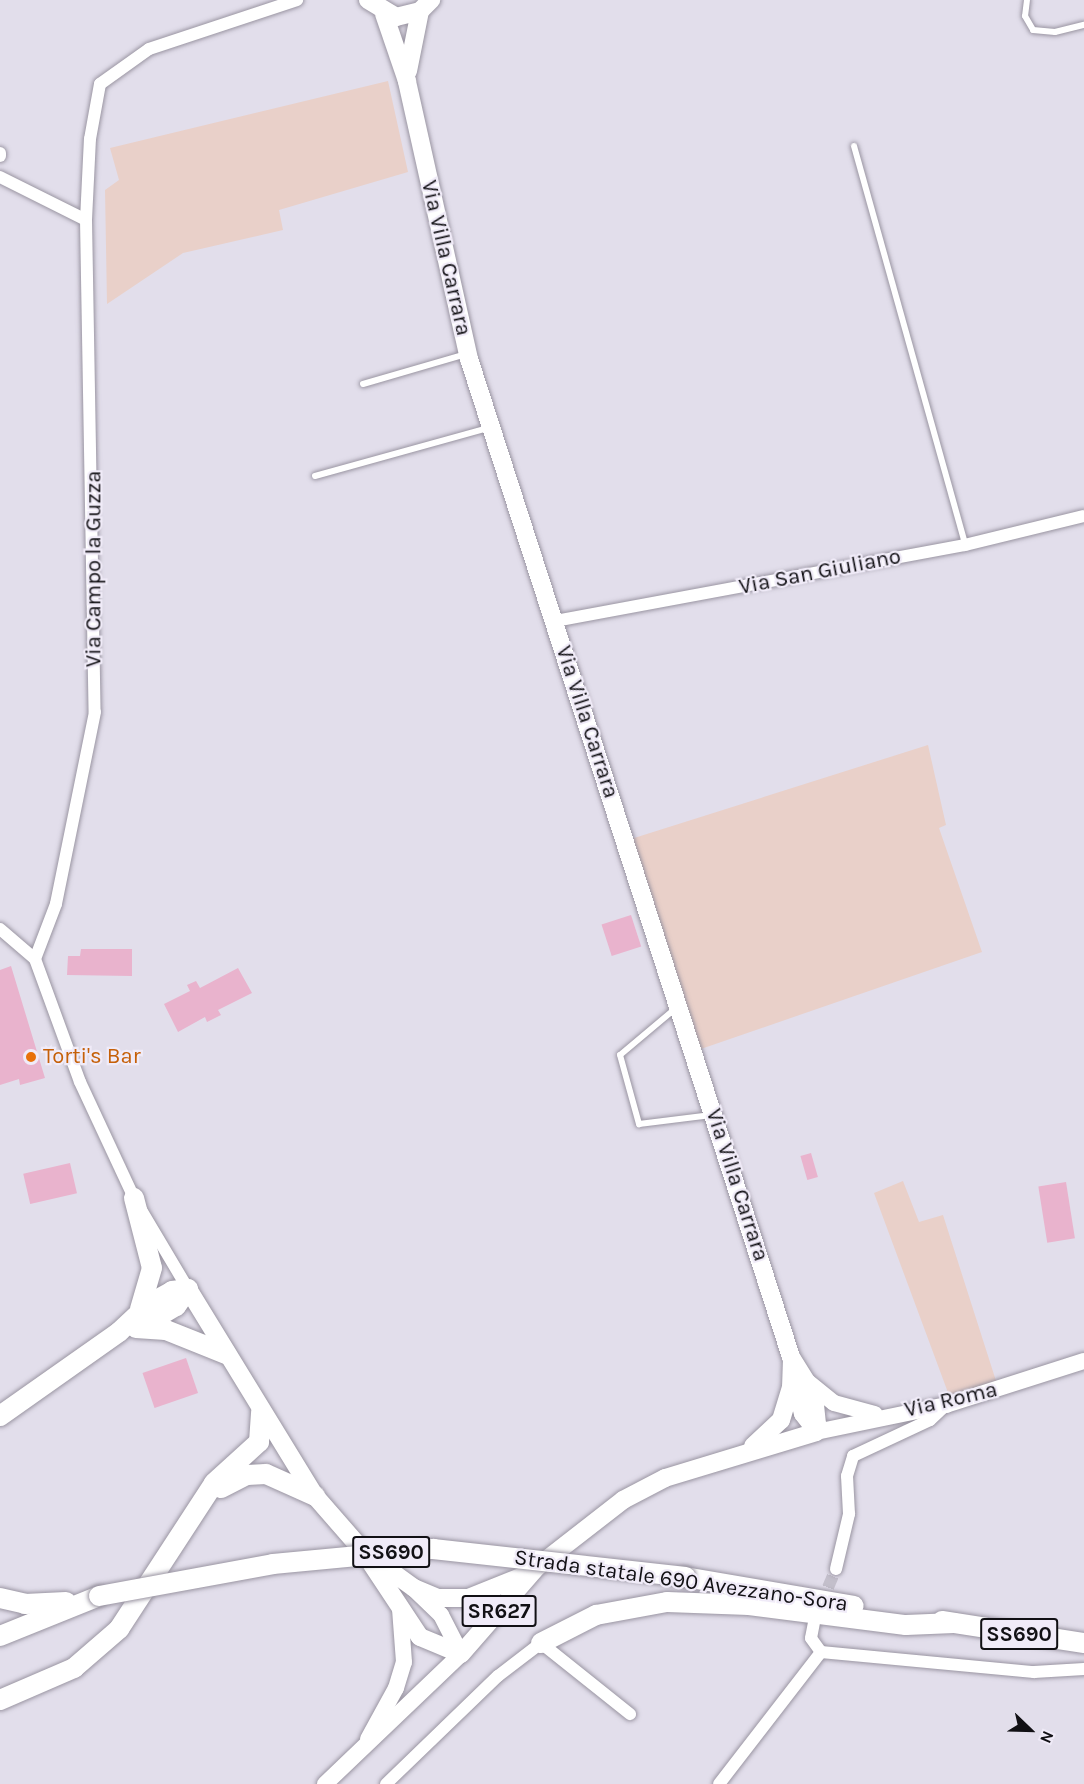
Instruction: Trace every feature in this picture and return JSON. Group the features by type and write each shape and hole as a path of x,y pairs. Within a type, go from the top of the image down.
{"highway":[{"path":"134,1198 152,1268 150,1289 139,1320"},
{"path":"0,1416 119,1332 139,1320 176,1306 188,1289"},
{"path":"139,1320 226,1354"},
{"path":"0,1700 64,1674 104,1643 150,1586 214,1483 259,1442 261,1412"},
{"path":"199,1509 222,1487 255,1474 275,1476 315,1496"},
{"name":"Strada statale 690 Avezzano-Sora","path":"0,1636 91,1598 273,1564 433,1549 685,1577 1084,1643"},
{"path":"0,1598 25,1604 91,1598"},
{"path":"541,1643 596,1615 667,1602 750,1605 906,1625 954,1623"}],"main road":[{"name":"Via Villa Carrara","path":"375,7 409,16 426,5"},
{"name":"Via Villa Carrara","path":"407,81 426,5"},
{"name":"Via Villa Carrara","path":"375,7 407,81 468,353 714,1114 792,1364 808,1382 816,1403 816,1432"},
{"path":"188,1289 261,1412 315,1496 363,1551 420,1637 461,1654"},
{"name":"Via Roma","path":"816,1432 888,1414 946,1405 1084,1361"},
{"path":"745,1452 816,1432 798,1404 792,1364"},
{"path":"745,1452 781,1420 792,1364"},
{"path":"808,1382 851,1410 888,1414"},
{"name":"SR627","path":"325,1784 358,1755 461,1654 537,1567 622,1500 665,1478 745,1452"},
{"path":"363,1551 414,1588 441,1615 461,1654"},
{"path":"414,1588 438,1598 468,1598 502,1587 537,1567"},
{"path":"358,1755 400,1675 405,1651 399,1606"}],"street":[{"name":"Via Campo la Guzza","path":"35,959 56,904 94,712 86,220 90,139 100,84 149,49 297,0"},
{"path":"356,0 375,7"},
{"path":"0,177 86,220"},
{"name":"Via San Giuliano","path":"555,621 966,545 1084,516"},
{"path":"0,929 35,959 80,1082 134,1198 188,1289"},
{"path":"836,1569 849,1514 847,1476 852,1456 930,1420 946,1405"},
{"path":"815,1618 811,1638 821,1652 1034,1672 1084,1669"},
{"path":"386,1784 498,1676 541,1643 630,1714"},
{"path":"719,1784 821,1652"}],"lane":[{"path":"1027,0 1025,16 1033,30 1055,32 1084,25"},
{"path":"854,146 966,545"},
{"path":"363,384 468,353"},
{"path":"315,476 491,427"},
{"path":"679,1005 620,1055 639,1124 714,1114"}],"shaded area":[{"path":"388,81 408,172 279,210 283,230 183,253 107,304 105,190 119,180 110,148"},
{"path":"928,745 946,825 939,828 982,952 698,1050 631,839"},
{"path":"903,1181 919,1222 943,1215 997,1384 950,1398 874,1193"}],"building":[{"path":"631,915 641,946 612,956 602,925"},
{"path":"81,949 132,949 132,976 67,975 68,956 80,956"},
{"path":"11,966 45,1078 20,1085 19,1079 0,1085 0,970"},
{"path":"238,968 252,993 218,1010 221,1015 207,1022 205,1017 178,1032 164,1004 190,991 187,985 196,981 200,988"},
{"path":"811,1153 818,1177 807,1180 800,1156"},
{"path":"70,1163 77,1193 30,1204 23,1174"},
{"path":"1066,1182 1075,1238 1047,1243 1038,1186"},
{"path":"186,1358 198,1393 155,1408 143,1373"}],"tunnel":[{"path":"821,1604 836,1569"}],"place":[{"name":"Torti's Bar","path":"31,1057"}]}
